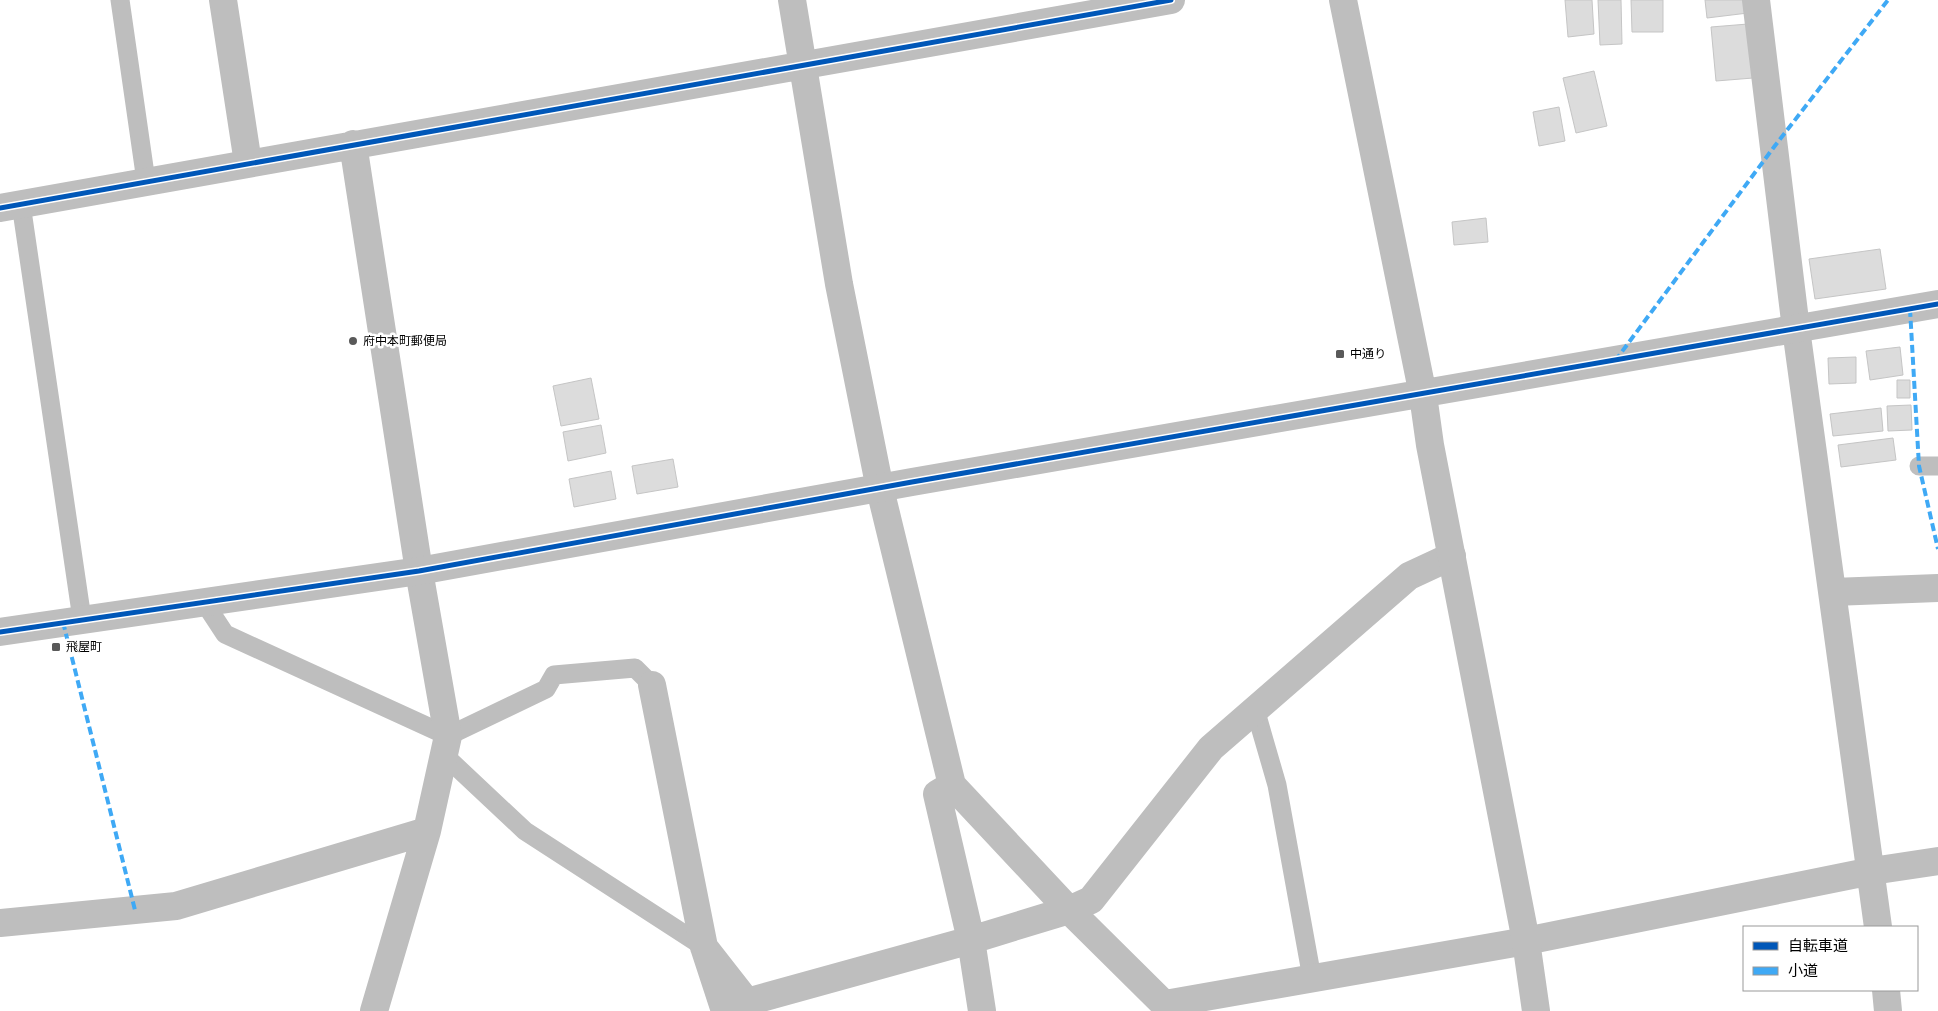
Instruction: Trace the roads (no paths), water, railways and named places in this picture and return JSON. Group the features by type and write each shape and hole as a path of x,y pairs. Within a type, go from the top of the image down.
{"street":[{"path":"223,0 248,163"},
{"path":"792,0 839,284 880,489 952,785 1068,910 1168,1008 1312,978 1526,941 1872,871 1938,861"},
{"path":"11,206 1171,0"},
{"path":"1343,0 1423,394 1526,941 1536,1011"},
{"path":"1756,0 1796,329 1872,871 1878,926"},
{"path":"353,144 446,746 427,831 374,1011"},
{"path":"0,632 419,570 1938,304"},
{"path":"652,686 704,947 730,1008 970,940 1068,910 1092,900 1211,748 1409,576 1452,556"},
{"path":"1833,592 1938,588"},
{"path":"952,785 937,794 970,940 982,1011"},
{"path":"0,923 176,906 427,831"},
{"path":"1886,991 1888,1011"}],"lane":[{"path":"120,0 146,181"},
{"path":"11,206 82,619"},
{"path":"204,602 225,634 446,746 525,831 704,947"},
{"path":"446,746 546,689 554,675 635,668 652,686"},
{"path":"1255,709 1277,786 1312,978"}],"place":[{"name":"府中本町郵便局","path":"353,341"},
{"name":"中通り","path":"1340,354"},
{"name":"飛屋町","path":"56,647"}]}
